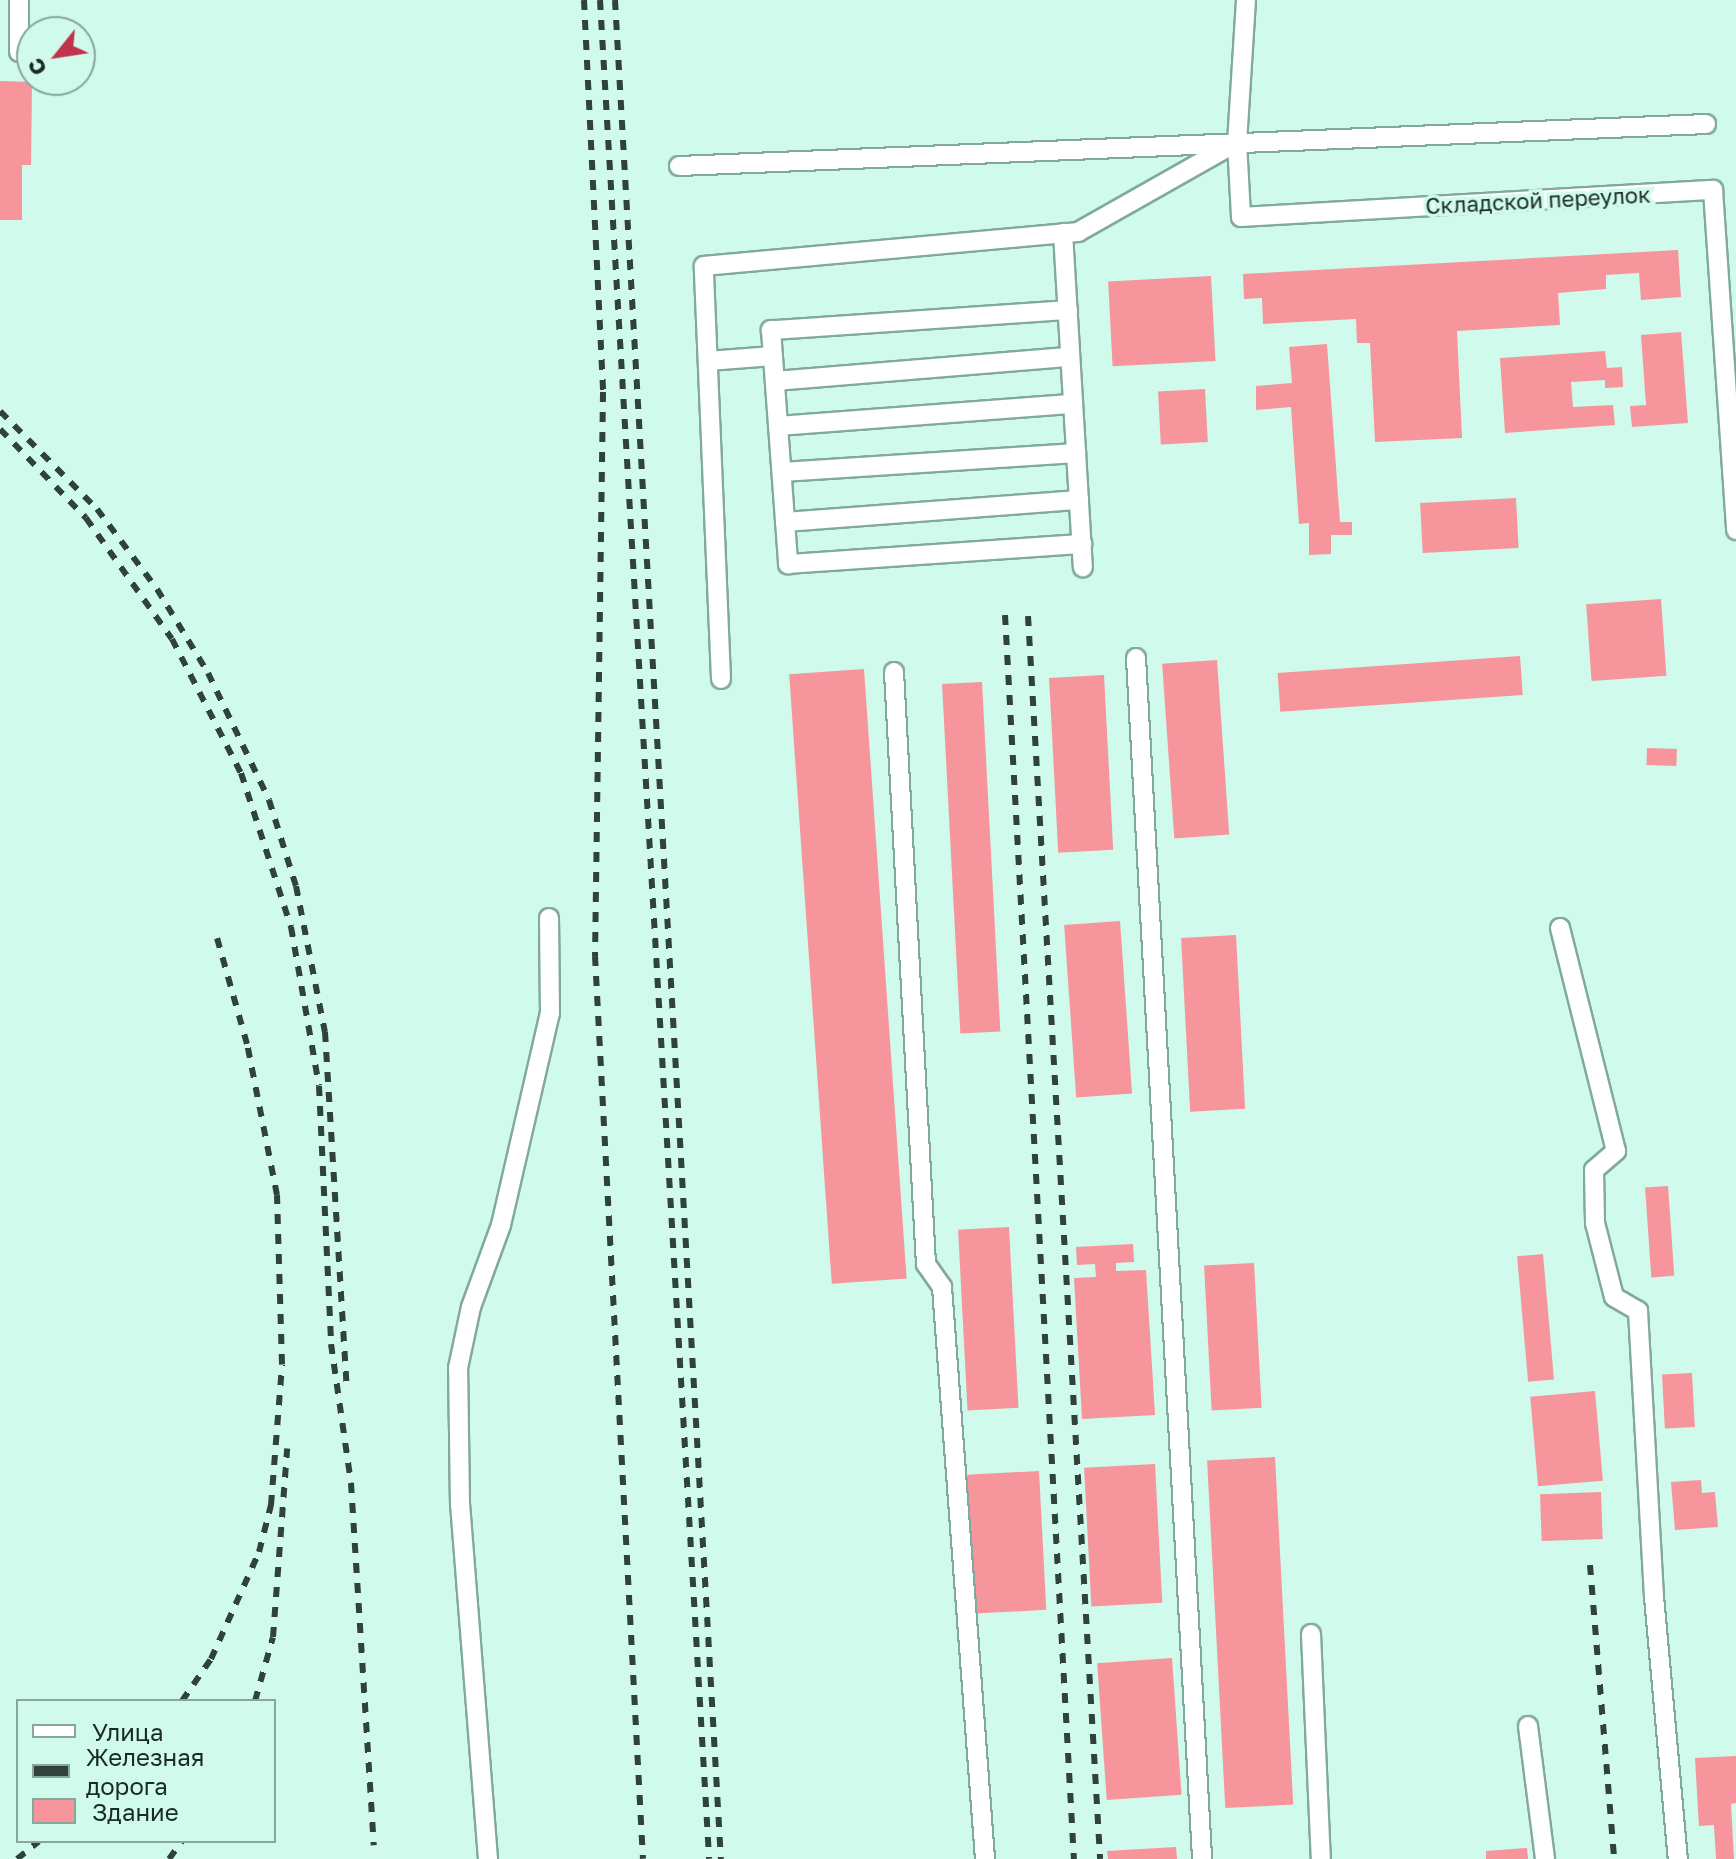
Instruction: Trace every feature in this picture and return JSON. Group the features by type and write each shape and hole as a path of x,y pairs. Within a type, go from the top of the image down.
{"lane":[{"name":"Складской переулок","path":"1246,0 1237,142 1241,217 1713,190 1736,530"},
{"path":"679,166 1706,124"},
{"path":"721,679 704,266 1078,232 1237,142"},
{"path":"1063,233 1083,567"},
{"path":"1068,310 771,330 788,564 1082,544"},
{"path":"708,361 773,356"},
{"path":"775,381 1070,357"},
{"path":"778,426 1073,404"},
{"path":"782,472 1076,453"},
{"path":"785,522 1079,500"},
{"path":"1136,658 1202,1859"},
{"path":"894,672 926,1264 942,1287 985,1859"},
{"path":"488,1859 460,1505 458,1368 471,1307 501,1225 550,1013 549,918"},
{"path":"1560,928 1616,1151 1594,1170 1595,1223 1614,1297 1638,1311 1654,1597 1678,1859"},
{"path":"1311,1634 1321,1859"},
{"path":"1528,1726 1545,1859"}],"building":[{"path":"0,81 16,82 16,96 32,96 31,165 22,165 22,220 0,220"},
{"path":"1678,250 1681,297 1641,300 1639,273 1606,275 1606,289 1558,293 1560,325 1457,331 1462,438 1375,442 1370,343 1357,343 1356,319 1263,324 1262,298 1244,299 1243,274"},
{"path":"1211,276 1215,361 1113,366 1108,281"},
{"path":"1681,332 1688,423 1632,427 1630,406 1646,405 1641,335"},
{"path":"1327,344 1340,522 1352,522 1352,535 1331,535 1331,554 1309,555 1309,523 1299,524 1291,407 1256,410 1256,386 1292,383 1289,347"},
{"path":"1605,351 1607,368 1622,367 1623,387 1605,388 1605,380 1571,382 1573,407 1613,405 1615,425 1505,433 1500,358"},
{"path":"1205,389 1208,442 1161,444 1158,391"},
{"path":"1516,498 1519,548 1423,553 1420,503"},
{"path":"1661,599 1666,676 1592,681 1586,604"},
{"path":"1520,656 1523,695 1280,712 1278,673"},
{"path":"1217,660 1229,835 1174,838 1162,664"},
{"path":"864,669 907,1279 832,1284 789,674"},
{"path":"1104,675 1113,850 1058,853 1049,678"},
{"path":"982,682 1000,1032 960,1034 942,684"},
{"path":"1647,748 1677,749 1676,766 1646,765"},
{"path":"1120,921 1132,1094 1076,1097 1064,925"},
{"path":"1236,935 1245,1109 1190,1112 1181,938"},
{"path":"1668,1186 1674,1276 1651,1277 1645,1188"},
{"path":"1009,1227 1018,1408 968,1410 958,1230"},
{"path":"1133,1244 1134,1262 1116,1263 1116,1271 1146,1270 1155,1415 1082,1419 1074,1278 1096,1277 1095,1264 1077,1265 1076,1247"},
{"path":"1543,1254 1554,1380 1528,1382 1517,1256"},
{"path":"1254,1263 1262,1408 1212,1410 1204,1266"},
{"path":"1692,1373 1695,1427 1665,1428 1662,1375"},
{"path":"1595,1391 1603,1481 1538,1486 1530,1397"},
{"path":"1275,1457 1293,1805 1225,1808 1207,1461"},
{"path":"1155,1464 1162,1603 1091,1607 1084,1468"},
{"path":"1039,1471 1046,1610 974,1614 967,1475"},
{"path":"1701,1480 1702,1493 1715,1492 1718,1527 1675,1530 1671,1482"},
{"path":"1601,1492 1603,1539 1542,1541 1540,1494"},
{"path":"1172,1658 1182,1795 1107,1800 1097,1663"},
{"path":"1736,1756 1736,1803 1731,1804 1734,1859 1716,1859 1714,1825 1699,1826 1695,1758"},
{"path":"1176,1847 1177,1859 1108,1859 1107,1851"},
{"path":"1527,1848 1528,1859 1486,1859 1486,1851"}],"railway":[{"path":"584,0 603,392 595,956 643,1859"},
{"path":"600,0 709,1859"},
{"path":"615,0 721,1859"},
{"path":"0,411 97,509 157,589 208,673 269,800 296,886 325,1032 347,1387"},
{"path":"0,429 86,518 172,639 241,773 291,927 319,1086 331,1344 351,1483 374,1845"},
{"path":"1005,615 1074,1859"},
{"path":"1028,616 1100,1859"},
{"path":"183,1699 211,1659 259,1552 271,1505 282,1364 277,1195 247,1044 217,938"},
{"path":"256,1699 273,1637 287,1449"},
{"path":"1590,1565 1614,1859"},
{"path":"17,1859 37,1843"},
{"path":"169,1859 181,1843"}]}
